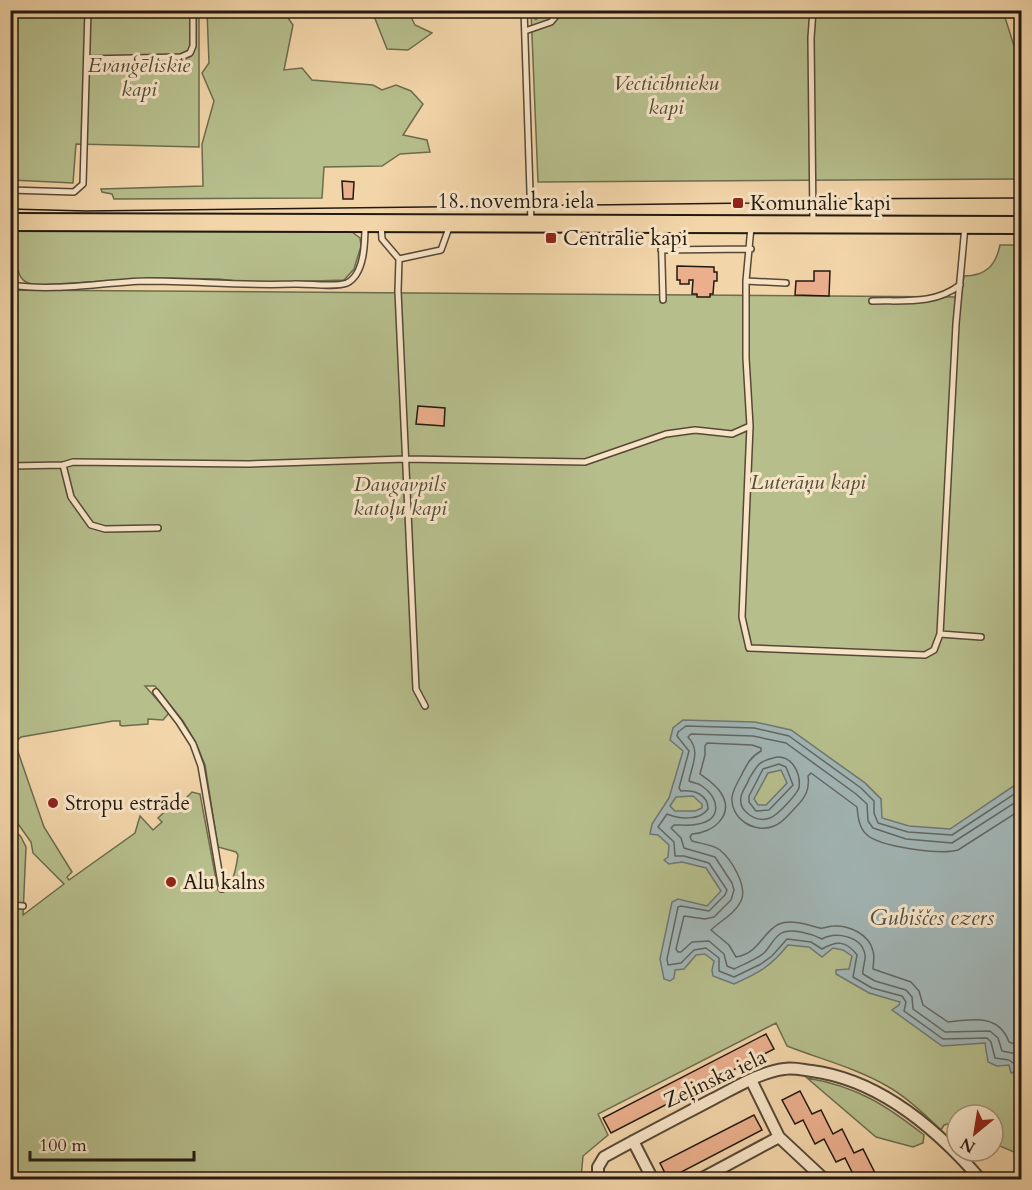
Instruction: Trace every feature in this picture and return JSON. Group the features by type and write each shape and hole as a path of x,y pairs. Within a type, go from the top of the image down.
{"main road":[{"name":"18. novembra iela","path":"10,222 1022,225"}],"street":[{"name":"Zeļinska iela","path":"597,1178 598,1167 604,1157 751,1080 791,1068 822,1072 857,1083 884,1096 919,1120 981,1179"},
{"path":"751,1080 779,1137 825,1179"},
{"path":"699,1179 779,1137"},
{"path":"633,1141 652,1179"}],"lane":[{"path":"10,190 75,192 83,184 88,10"},
{"path":"87,59 181,57 190,53 193,46 193,10"},
{"path":"524,10 531,223"},
{"path":"525,32 551,22 561,10"},
{"path":"813,10 811,38 813,224"},
{"path":"373,223 382,239 399,259 398,291 416,689 425,706"},
{"path":"10,285 54,288 145,281 258,285 311,283 336,286 349,282 359,270 373,223"},
{"path":"399,259 441,250 450,223"},
{"path":"661,223 663,300"},
{"path":"752,224 746,281 746,358 750,426 742,617 748,648 925,655 934,650 940,634 956,324 965,225"},
{"path":"661,250 751,249"},
{"path":"746,281 786,283"},
{"path":"872,301 933,299 947,295 960,285"},
{"path":"10,466 63,465 73,462 249,464 406,459 585,462 666,434 695,430 732,434 750,426"},
{"path":"63,465 71,497 91,525 105,528 158,528"},
{"path":"940,634 981,637"},
{"path":"156,692 189,738 201,766 222,889"},
{"path":"10,905 24,906"}],"green space":[{"name":"Evanģēliskie kapi","path":"10,11 199,11 199,147 76,144 73,183 11,180"},
{"path":"207,11 283,11 293,25 284,70 302,68 312,80 373,85 382,90 396,85 411,91 423,104 403,135 427,140 430,152 400,154 382,166 324,167 322,198 114,199 112,194 102,192 101,189 203,186 202,144 214,101 202,73 209,63"},
{"path":"372,11 408,11 415,25 432,33 408,50 387,49"},
{"name":"Vecticībnieku kapi","path":"531,11 1003,11 1021,68 1021,179 538,182"},
{"path":"11,231 352,232 360,238 361,246 354,269 344,280 254,283 219,279 154,278 40,285 26,282 21,278 18,270 15,270 11,276"},
{"path":"1000,245 1021,245 1021,1155 1005,1148 1005,1103 945,1103 945,1125 941,1130 909,1101 887,1086 850,1069 787,1046 776,1023 598,1114 608,1135 583,1156 581,1179 11,1179 10,825 21,837 26,847 23,915 64,884 33,853 31,842 11,814 11,755 17,749 44,827 72,872 67,877 69,880 135,833 140,816 153,830 162,822 158,818 178,799 182,802 192,792 200,794 218,890 231,881 238,855 236,852 218,847 205,765 183,721 155,686 145,686 169,713 163,720 148,719 148,724 122,726 120,721 113,721 21,737 11,746 11,290 961,297 964,276 984,271 993,264","holes":["805,750 818,750 865,783 881,799 880,811"]},
{"path":"807,1078 841,1086 870,1098 924,1135 923,1143 913,1147 876,1137"}],"water":[{"name":"Gubiščes ezers","path":"683,720 755,722 791,730 865,783 881,799 882,818 909,826 950,829 1021,781 1021,1070 1011,1073 1009,1065 997,1066 988,1062 985,1043 942,1046 892,1010 900,1002 869,993 836,974 836,970 849,969 852,956 843,950 833,948 822,957 809,947 788,945 776,959 764,968 734,984 713,976 714,961 705,954 696,955 684,969 675,970 674,978 670,981 664,979 660,959 672,902 678,899 707,906 721,891 706,868 682,862 669,864 664,860 668,857 669,845 658,835 650,834 652,824 669,798 683,751 670,740 673,728","holes":["781,770 787,783 766,805 758,805 754,799 768,773","693,796 702,804 702,808 695,811 675,811 670,806 676,797"]}],"building":[{"path":"342,181 354,182 353,199 343,199"},
{"path":"677,266 714,267 714,272 717,272 717,281 714,281 713,294 710,294 710,297 697,297 697,294 692,294 693,280 689,280 689,284 680,284 680,280 677,280"},
{"path":"814,271 830,271 829,296 795,295 796,281 814,281"},
{"path":"418,406 445,408 444,426 416,424"},
{"path":"766,1034 774,1049 611,1133 603,1118"},
{"path":"800,1091 812,1114 821,1110 833,1134 842,1129 854,1153 863,1149 875,1173 856,1180 845,1158 836,1162 824,1139 815,1144 803,1120 795,1124 782,1100"},
{"path":"754,1115 762,1130 668,1179 660,1163"}],"waterway":[{"path":"535,10 536,19"}],"tram line":[{"path":"792,199 1022,198"},
{"path":"10,209 86,211 752,203 800,199"}],"place":[{"name":"Komunālie kapi","path":"738,203"},
{"name":"Centrālie kapi","path":"551,238"},
{"name":"Stropu estrāde","path":"53,803"},
{"name":"Alu kalns","path":"171,882"}],"park label":[{"name":"Luterāņu kapi","path":"808,482"},
{"name":"Daugavpils katoļu kapi","path":"400,496"}]}
